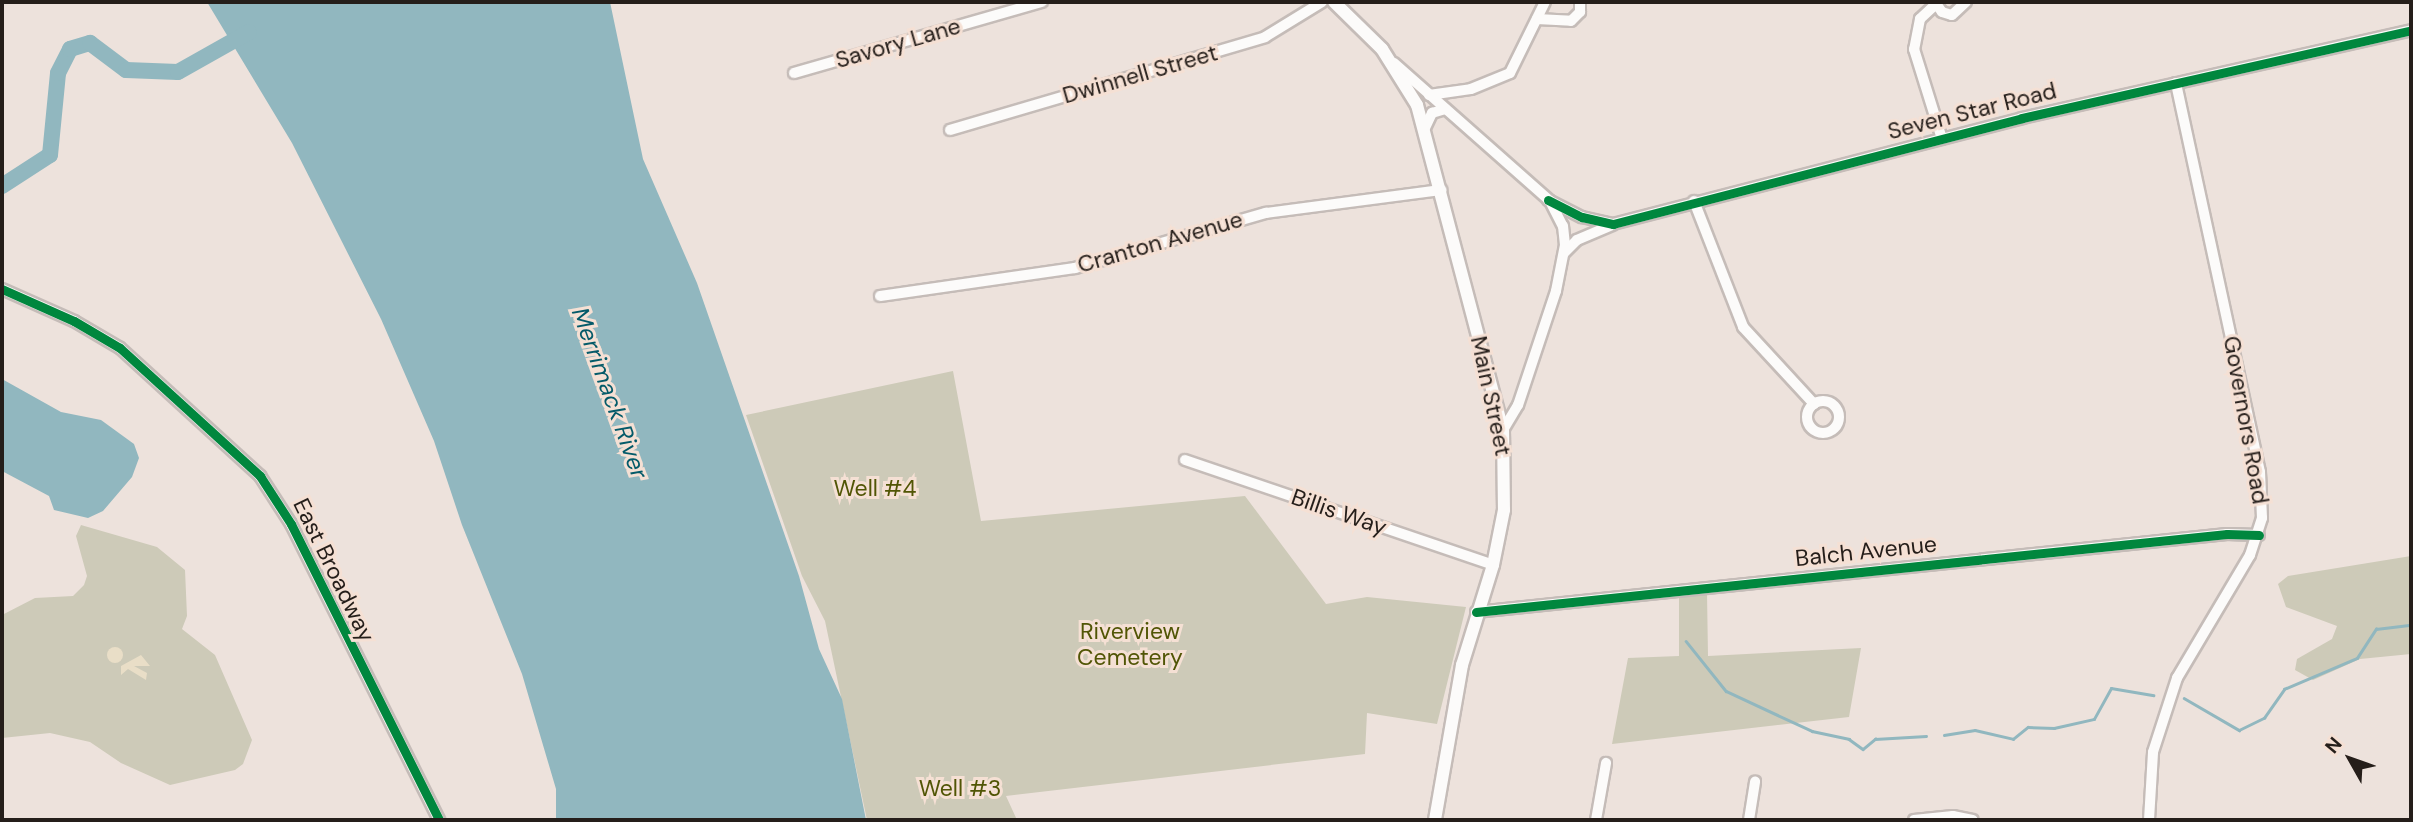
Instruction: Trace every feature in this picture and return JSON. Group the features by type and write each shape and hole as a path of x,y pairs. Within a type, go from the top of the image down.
{"main road":[{"name":"Main Street","path":"1334,2 1362,25 1403,77 1425,128 1503,430 1506,488 1493,565 1476,612 1462,665 1435,820"}],"street":[{"name":"Savory Lane","path":"794,74 1042,2"},
{"name":"Dwinnell Street","path":"950,130 1265,37 1322,2"},
{"path":"1429,95 1448,95 1505,77 1515,67 1525,35 1545,2"},
{"path":"1537,19 1571,21 1580,12 1580,2"},
{"path":"1942,139 1914,50 1920,19 1936,3 1952,15 1966,2"},
{"name":"Seven Star Road","path":"1564,253 1577,240 1613,224 1694,201 2176,83 2411,30"},
{"path":"1389,58 1548,200 1563,226 1564,253 1535,358 1518,405 1503,430"},
{"name":"Governors Road","path":"2149,820 2153,752 2177,678 2259,535 2263,504 2260,472 2176,83"},
{"path":"1425,128 1434,111 1445,109"},
{"name":"Cranton Avenue","path":"880,296 1076,268 1266,213 1441,190"},
{"name":"Seven Star Road","path":"1548,200 1582,217 1613,224"},
{"path":"1694,201 1743,327 1814,404"},
{"name":"East Broadway","path":"2,289 74,321 120,348 170,389 260,475 291,524 439,820"},
{"name":"Billis Way","path":"1185,460 1493,565"},
{"name":"Balch Avenue","path":"1476,612 2150,542 2259,535"},
{"path":"1596,820 1606,763"},
{"path":"1749,820 1755,781"},
{"path":"1914,820 1953,816 1973,820"}],"green space":[{"path":"953,371 981,521 1245,496 1326,604 1367,597 1466,607 1437,724 1367,713 1365,754 1006,796 1017,820 867,820 825,621 802,576 746,415"},
{"path":"81,525 157,547 185,570 187,616 182,629 215,655 252,740 243,764 235,770 170,785 121,763 90,742 50,733 2,738 2,615 35,598 73,596 84,585 87,576 76,536"},
{"path":"2411,556 2411,654 2360,659 2313,680 2295,670 2297,659 2332,639 2337,626 2286,607 2278,584 2288,576"},
{"path":"1707,593 1708,656 1861,648 1849,717 1612,744 1628,658 1679,656 1679,596"}],"sand":[{"path":"115,647 121,649 121,661 115,663 109,661 107,655 109,649"},
{"path":"141,655 150,666 134,666 147,673 146,680 128,669 121,675 121,666"}],"water":[{"name":"Merrimack River","path":"207,2 610,2 643,159 697,283 799,576 819,649 842,699 866,820 556,820 556,789 522,674 462,525 434,441 381,319 292,143"},
{"path":"2,379 61,412 101,420 134,444 139,458 132,477 103,511 88,518 54,510 49,496 2,471"}],"waterway":[{"path":"2,186 50,155 58,73 70,49 90,43 126,70 178,72 249,32"},
{"path":"2184,698 2239,730 2264,718 2284,689 2357,658 2376,629 2411,625"},
{"path":"1686,641 1726,691 1812,731 1849,739 1863,749 1875,739 1926,736"},
{"path":"1944,735 1975,730 2013,739 2028,727 2054,728 2094,719 2111,688 2153,695"}],"cycle path":[{"path":"1548,200 1582,217 1613,224 2022,118 2411,30"},
{"path":"2,289 74,321 120,348 260,476 291,524 439,820"},
{"path":"1476,612 2227,534 2259,535"}],"park label":[{"name":"Well #4","path":"875,488"},
{"name":"Riverview Cemetery","path":"1130,644"},
{"name":"Well #3","path":"960,788"}]}
